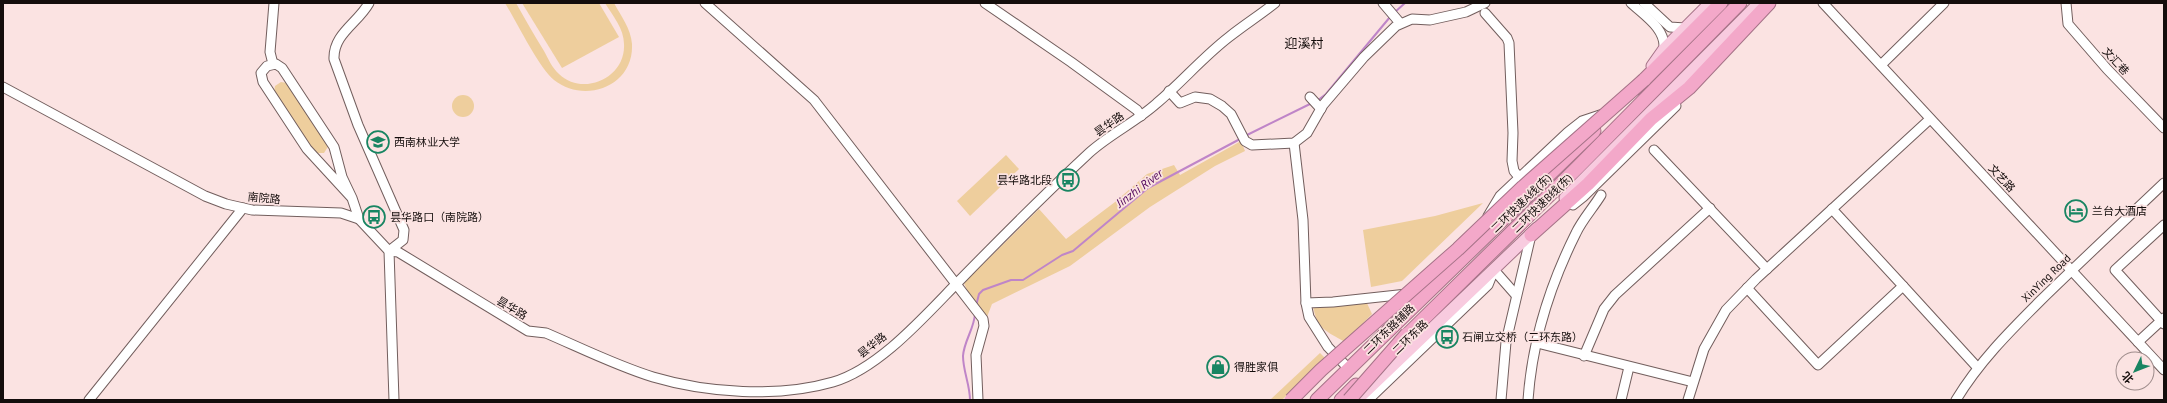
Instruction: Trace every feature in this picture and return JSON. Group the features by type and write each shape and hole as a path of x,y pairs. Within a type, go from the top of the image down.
{"highway":[{"name":"二环快速A线(东)","path":"1316,400 1568,158 1721,3"},
{"name":"二环快速B线(东)","path":"1341,400 1577,168 1740,3"},
{"path":"1531,235 1588,184 1651,119 1689,88 1769,3"},
{"path":"1292,400 1322,370 1447,259 1527,183 1644,80"},
{"path":"1349,400 1408,334"}],"main road":[{"path":"1462,259 1612,110 1664,49 1710,3"},
{"path":"1480,277 1747,3"},
{"path":"1480,277 1494,270 1531,235 1585,176 1759,3"},
{"name":"二环东路","path":"1344,400 1430,324 1480,277"},
{"name":"二环东路","path":"1357,400 1430,324"}],"street":[{"path":"273,64 270,52 274,3"},
{"path":"369,3 339,40 334,52 334,59 358,125 404,230 403,240 389,251 394,400"},
{"path":"705,3 814,100 983,320 984,326 976,354 978,400"},
{"path":"985,3 1071,62 1137,110 1141,116"},
{"name":"昙华路","path":"389,251 398,252 528,332 546,333 651,376 675,383 760,396 830,383 856,372 882,354 918,323 1091,151 1141,116 1192,69 1231,36 1250,24 1275,3"},
{"path":"1383,3 1398,21"},
{"path":"1169,91 1180,103 1195,97 1210,99 1222,106 1231,114 1243,137 1260,146 1271,143 1294,143 1306,133 1321,109 1398,21 1444,18 1466,12 1485,3"},
{"path":"1631,3 1662,35 1665,42 1664,49"},
{"path":"1644,3 1670,26 1685,28"},
{"path":"1501,400 1506,342 1531,235 1583,197 1776,3"},
{"name":"文艺路","path":"1823,3 2164,370"},
{"path":"1881,65 1944,3"},
{"name":"文汇巷","path":"2066,3 2068,24 2107,69 2164,128"},
{"path":"1485,14 1507,38 1509,43 1513,133 1512,161 1514,171 1519,177"},
{"path":"352,198 307,149 263,82 261,76 262,70 267,66 273,64 284,70 334,147 342,177 352,198 359,219"},
{"name":"南院路","path":"3,87 206,196 243,208 266,211 341,213 359,219 389,251"},
{"path":"1310,97 1321,109"},
{"name":"二环东路辅路","path":"1316,400 1462,259 1500,196 1519,177 1582,121 1612,110"},
{"path":"1688,400 1704,349 1726,310 1747,288 1930,119"},
{"path":"1294,143 1303,220 1306,303 1309,317 1328,347 1348,368"},
{"path":"1654,150 1768,269"},
{"name":"XinYing Road","path":"1956,400 1977,367 1991,350 2071,270 2164,183"},
{"path":"1528,400 1530,370 1547,304 1576,232 1601,195"},
{"path":"89,400 243,208"},
{"path":"1584,356 1604,309 1615,295 1710,208"},
{"path":"1832,209 1977,367"},
{"path":"2138,342 2163,321 2115,270 2164,224"},
{"path":"1368,400 1488,285 1494,270 1516,295"},
{"path":"1747,288 1818,365 1904,286"},
{"path":"1306,303 1369,298 1430,290"},
{"path":"1537,344 1693,382"},
{"path":"1621,400 1629,367"}],"shaded area":[{"path":"505,3 516,3 550,63 559,74 569,81 580,84 591,84 611,74 618,66 623,56 624,38 618,23 605,3 614,3 630,33 632,44 630,59 625,71 616,81 605,87 579,91 566,87 554,80 548,74 528,44"},
{"path":"522,3 599,3 619,37 562,68"},
{"path":"281,82 287,83 329,145 324,153 314,153 274,92 275,86"},
{"path":"463,95 471,98 474,106 471,114 463,117 455,114 452,106 455,98"},
{"path":"1241,141 1245,151 1215,166 1150,207 1070,266 992,304 987,317 968,293 964,283 1039,209 1066,239 1115,202 1147,174 1174,165 1180,175"},
{"path":"1006,155 1019,169 970,216 957,201"},
{"path":"1483,203 1402,281 1371,287 1363,230 1435,216"},
{"path":"1366,301 1372,314 1345,342 1328,332 1320,325 1313,306"},
{"path":"1320,353 1325,358 1282,400 1270,400"}],"waterway":[{"name":"Jinzhi River","path":"1395,12 1405,3"},
{"name":"Jinzhi River","path":"1317,101 1326,94 1390,17"},
{"name":"Jinzhi River","path":"1245,136 1312,103"},
{"name":"Jinzhi River","path":"976,306 979,294 983,290 1011,280 1023,280 1062,255 1073,251 1148,188 1240,139"},
{"name":"Jinzhi River","path":"970,400 963,356 975,314"}],"place":[{"name":"西南林业大学","path":"378,142"},
{"name":"昙华路北段","path":"1068,180"},
{"name":"兰台大酒店","path":"2076,211"},
{"name":"昙华路口（南院路）","path":"374,217"},
{"name":"石闸立交桥（二环东路）","path":"1447,337"},
{"name":"得胜家俱","path":"1218,367"}],"district":[{"name":"迎溪村","path":"1304,43"}]}
